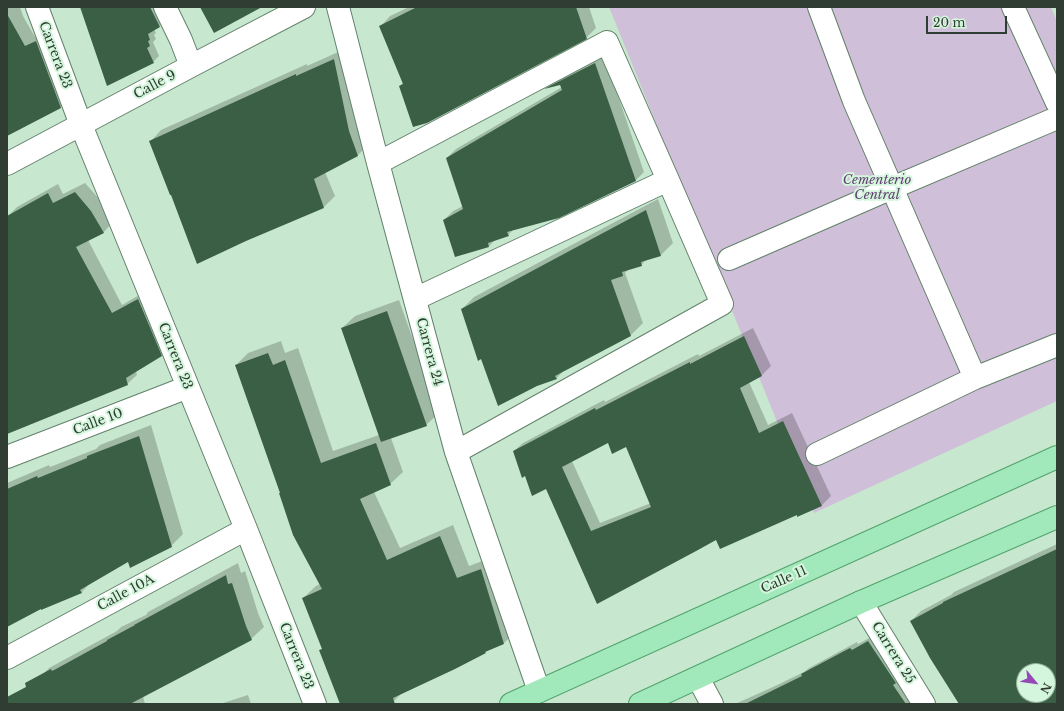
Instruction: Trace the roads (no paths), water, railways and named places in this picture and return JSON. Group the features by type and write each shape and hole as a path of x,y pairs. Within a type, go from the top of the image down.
{"main road":[{"name":"Calle 11","path":"511,704 1057,457"},
{"path":"640,704 861,602 1057,517"}],"street":[{"name":"Carrera 23","path":"37,7 81,125 246,529 315,704"},
{"path":"165,7 192,66"},
{"name":"Calle 9","path":"7,164 304,7"},
{"name":"Carrera 24","path":"338,7 378,163 456,452 539,691"},
{"path":"818,7 854,102 975,378"},
{"path":"1013,7 1057,103"},
{"path":"378,163 607,42 722,304 456,452"},
{"path":"729,259 1057,118"},
{"path":"415,299 668,180"},
{"path":"817,454 975,378 1057,345"},
{"name":"Calle 10","path":"7,457 188,387"},
{"name":"Calle 10A","path":"7,658 246,529"},
{"name":"Carrera 25","path":"861,602 924,704"},
{"path":"698,678 712,704"}],"park label":[{"name":"Cementerio Central","path":"877,188"}]}
